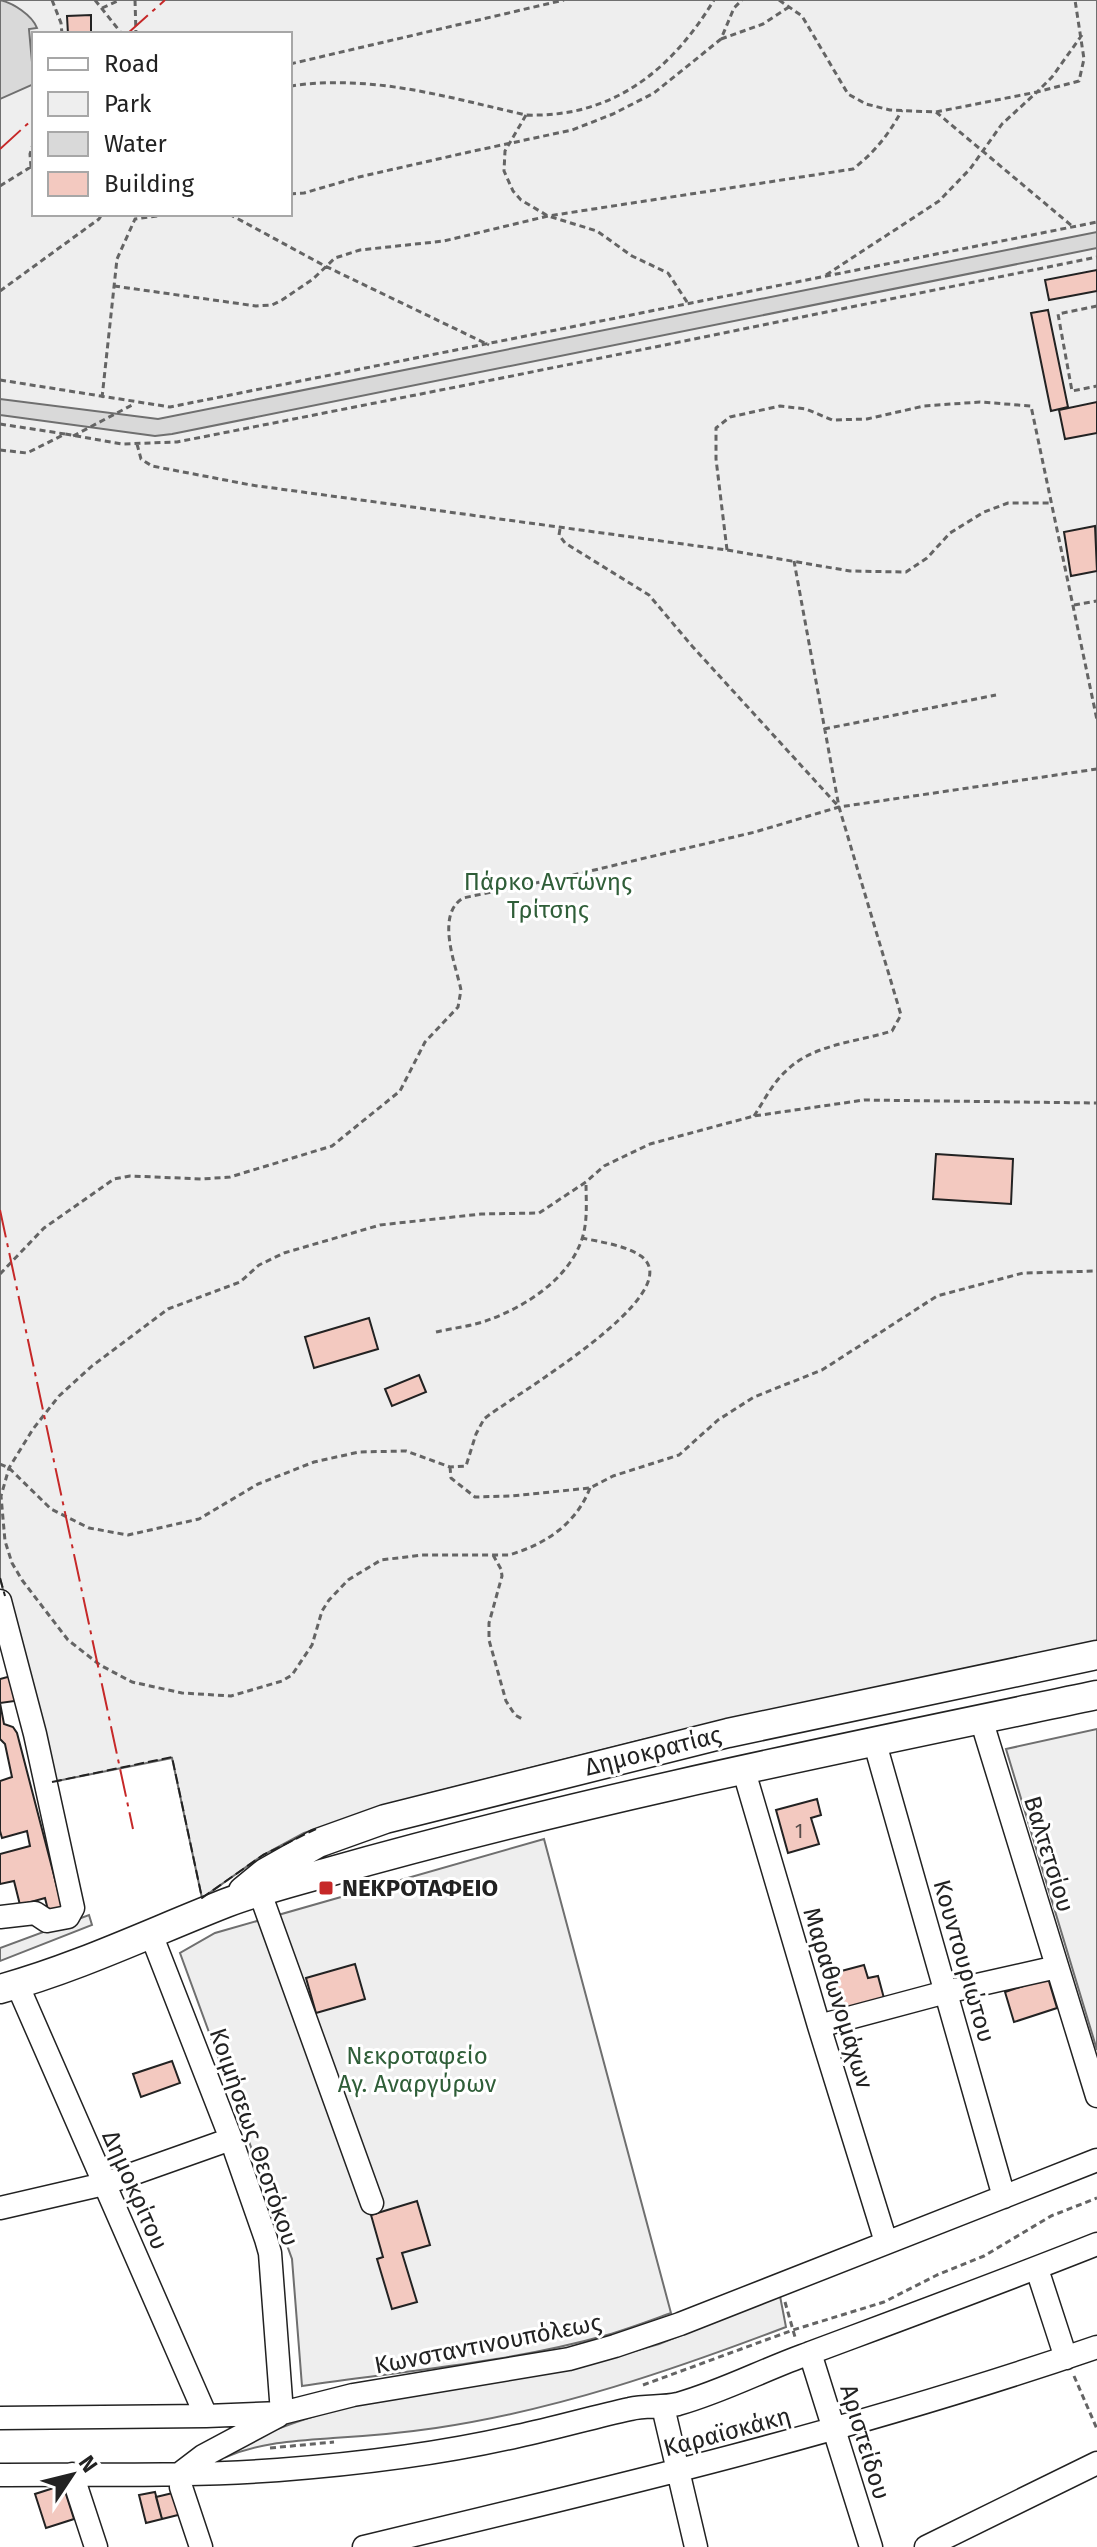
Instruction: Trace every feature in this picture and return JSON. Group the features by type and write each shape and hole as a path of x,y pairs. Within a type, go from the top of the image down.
{"main road":[{"name":"Δημοκρατίας","path":"230,1902 265,1873 294,1856 332,1836 385,1819 728,1733 1097,1655"},
{"name":"Δημοκρατίας","path":"8,1986 230,1902 431,1843 743,1768 1097,1695"}],"street":[{"path":"0,1601 35,1734 73,1908 68,1917 47,1921 35,1913 0,1917"},
{"name":"Βαλτετσίου","path":"981,1719 1097,2096"},
{"name":"Κουντουριώτου","path":"874,1740 1004,2197"},
{"name":"Μαραθωνομάχων","path":"743,1768 886,2242"},
{"path":"260,1893 372,2203"},
{"name":"Κοιμήσεως Θεοτόκου","path":"151,1934 231,2139 270,2253 282,2413"},
{"path":"819,2026 946,1992 1057,1967"},
{"name":"Δημοκρίτου","path":"8,1986 104,2184 206,2416"},
{"path":"0,2208 104,2184 231,2139"},
{"name":"Κωνσταντινουπόλεως","path":"0,2418 282,2413 353,2395 569,2359 680,2324 1097,2160"},
{"path":"0,2475 146,2476 276,2470 393,2458 517,2437 634,2408 663,2407 723,2389 1097,2244"},
{"path":"1037,2269 1066,2358"},
{"name":"Καραϊσκάκη","path":"364,2547 679,2473 835,2430 1097,2347"},
{"name":"Αριστείδου","path":"810,2353 871,2547"},
{"path":"663,2407 696,2547"},
{"path":"201,2547 181,2487 182,2472 203,2456 282,2413"},
{"path":"926,2547 1097,2463"},
{"path":"72,2474 96,2547"}],"path":[{"path":"52,0 62,32"},
{"path":"95,0 120,32"},
{"path":"102,8 120,0"},
{"path":"135,0 136,32"},
{"path":"292,64 564,0"},
{"path":"292,86 322,82 379,83 526,115 545,116 598,105 623,94 654,74 679,48 714,0"},
{"path":"721,39 734,8 742,0"},
{"path":"779,0 802,16 848,94 866,104 936,112 1079,81 1084,59 1075,0"},
{"path":"292,194 572,130 654,93 721,39 763,24 791,6"},
{"path":"823,277 939,201 970,169 1002,124 1052,77 1082,35"},
{"path":"114,286 256,306 272,305 313,279 335,258 360,250 444,241 548,216 853,169 873,154 902,110"},
{"path":"936,112 1073,227"},
{"path":"526,115 505,151 504,171 513,191 521,200 548,216 597,231 632,256 668,273 689,305"},
{"path":"0,186 32,166"},
{"path":"0,291 101,216"},
{"path":"102,398 120,251 133,229 135,219 157,216"},
{"path":"234,216 325,266 489,345"},
{"path":"0,380 170,407 1097,222"},
{"path":"0,424 137,444 177,442 1097,257"},
{"path":"1097,306 1058,314 1072,391 1097,386"},
{"path":"73,436 136,402"},
{"path":"727,550 716,459 716,428 730,417 780,406 806,409 832,420 867,419 924,406 980,402 1031,406 1097,720"},
{"path":"0,450 27,453 65,434"},
{"path":"137,444 141,459 152,466 251,485 727,550 850,571 906,572 927,558 950,533 984,512 1008,503 1051,503"},
{"path":"560,529 559,535 565,543 649,595 839,807"},
{"path":"754,1116 787,1069 821,1049 892,1031 901,1015 839,807 793,560"},
{"path":"1074,605 1097,601"},
{"path":"824,729 996,695"},
{"path":"0,1274 44,1228 114,1179 130,1176 202,1179 249,1172 332,1146 396,1096 425,1042 454,1014 461,1001 449,925 451,910 458,901 739,835 839,807 1097,769"},
{"path":"590,1488 583,1507 557,1533 526,1550 509,1555 422,1555 381,1560 348,1580 329,1600 322,1611 312,1645 292,1675 282,1681 231,1696 169,1691 132,1682 81,1652 57,1628 22,1580 5,1541 1,1496 9,1468 33,1429 59,1396 110,1351 176,1305 240,1282 270,1259 323,1240 349,1236 380,1225 447,1217 539,1213 586,1182 604,1166 650,1144 754,1116 864,1100 1097,1103"},
{"path":"436,1332 490,1320 539,1294 569,1265 582,1238 586,1182"},
{"path":"0,1464 9,1468 51,1509 89,1528 128,1535 199,1519 258,1484 314,1462 359,1452 406,1451 450,1467 466,1466 484,1419 571,1361 634,1305 646,1288 650,1279 649,1267 641,1256 612,1244 582,1238"},
{"path":"450,1467 451,1478 475,1497 590,1488 613,1476 679,1455 718,1420 754,1397 822,1370 937,1296 1023,1273 1097,1271"},
{"path":"493,1555 502,1576 489,1623 491,1653 509,1709 524,1720"},
{"path":"644,2385 793,2330 884,2302 984,2256 1051,2216 1097,2198"},
{"path":"1066,2358 1097,2429"},
{"path":"261,2450 347,2441"}],"green space":[{"name":"Πάρκο Αντώνης Τρίτσης","path":"0,0 1097,0 1097,1642 642,1740 427,1794 304,1833 263,1855 202,1898 172,1758 52,1782 0,1578"},
{"path":"1097,1729 1097,2050 1006,1749"},
{"name":"Νεκροταφείο Αγ. Αναργύρων","path":"544,1839 671,2313 607,2335 532,2353 302,2386 292,2259 180,1953 215,1933"},
{"path":"89,1915 92,1925 0,1961 0,1948"},
{"path":"780,2296 786,2327 614,2387 481,2420 398,2433 279,2443 226,2457 226,2451 258,2436 358,2403 603,2360 659,2344"}],"water":[{"path":"0,0 22,10 37,28 29,29 32,85 0,99"},
{"path":"1097,232 1097,248 172,434 155,436 0,415 0,399 158,419"}],"building":[{"path":"91,15 91,32 68,32 67,16"},
{"path":"1097,270 1097,291 1049,300 1045,280"},
{"path":"1048,310 1068,407 1051,411 1031,313"},
{"path":"1097,402 1097,433 1065,439 1059,410"},
{"path":"1095,526 1097,571 1071,576 1064,532"},
{"path":"936,1154 1013,1159 1011,1204 933,1199"},
{"path":"369,1318 378,1349 314,1368 305,1337"},
{"path":"419,1375 426,1392 392,1406 385,1389"},
{"path":"15,1675 22,1700 0,1703 0,1679"},
{"path":"0,1703 4,1724 13,1727 17,1733 63,1910 49,1914 45,1898 20,1905 14,1881 0,1884 0,1854 30,1846 27,1831 2,1838 0,1831 0,1781 12,1777 5,1744 0,1739"},
{"path":"817,1799 821,1815 811,1818 819,1844 788,1853 776,1810"},
{"path":"355,1964 365,1999 316,2013 306,1978"},
{"path":"864,1965 868,1978 878,1976 885,2002 841,2013 830,1974"},
{"path":"1048,1978 1057,2008 1014,2022 1005,1992"},
{"path":"172,2061 180,2083 141,2097 133,2074"},
{"path":"417,2201 430,2245 402,2253 417,2302 392,2309 377,2259 383,2257 371,2215"},
{"path":"63,2485 74,2519 46,2528 35,2494"},
{"path":"155,2492 162,2519 146,2523 139,2495"},
{"path":"177,2492 182,2514 162,2519 156,2497"}],"fence":[{"path":"0,1578 5,1596"},
{"path":"52,1782 172,1757 202,1898 263,1855 316,1829"}],"power":[{"path":"129,32 165,0"},
{"path":"0,149 32,120"},
{"path":"0,1210 133,1829"}],"place":[{"name":"ΝΕΚΡΟΤΑΦΕΙΟ","path":"326,1888"}]}
